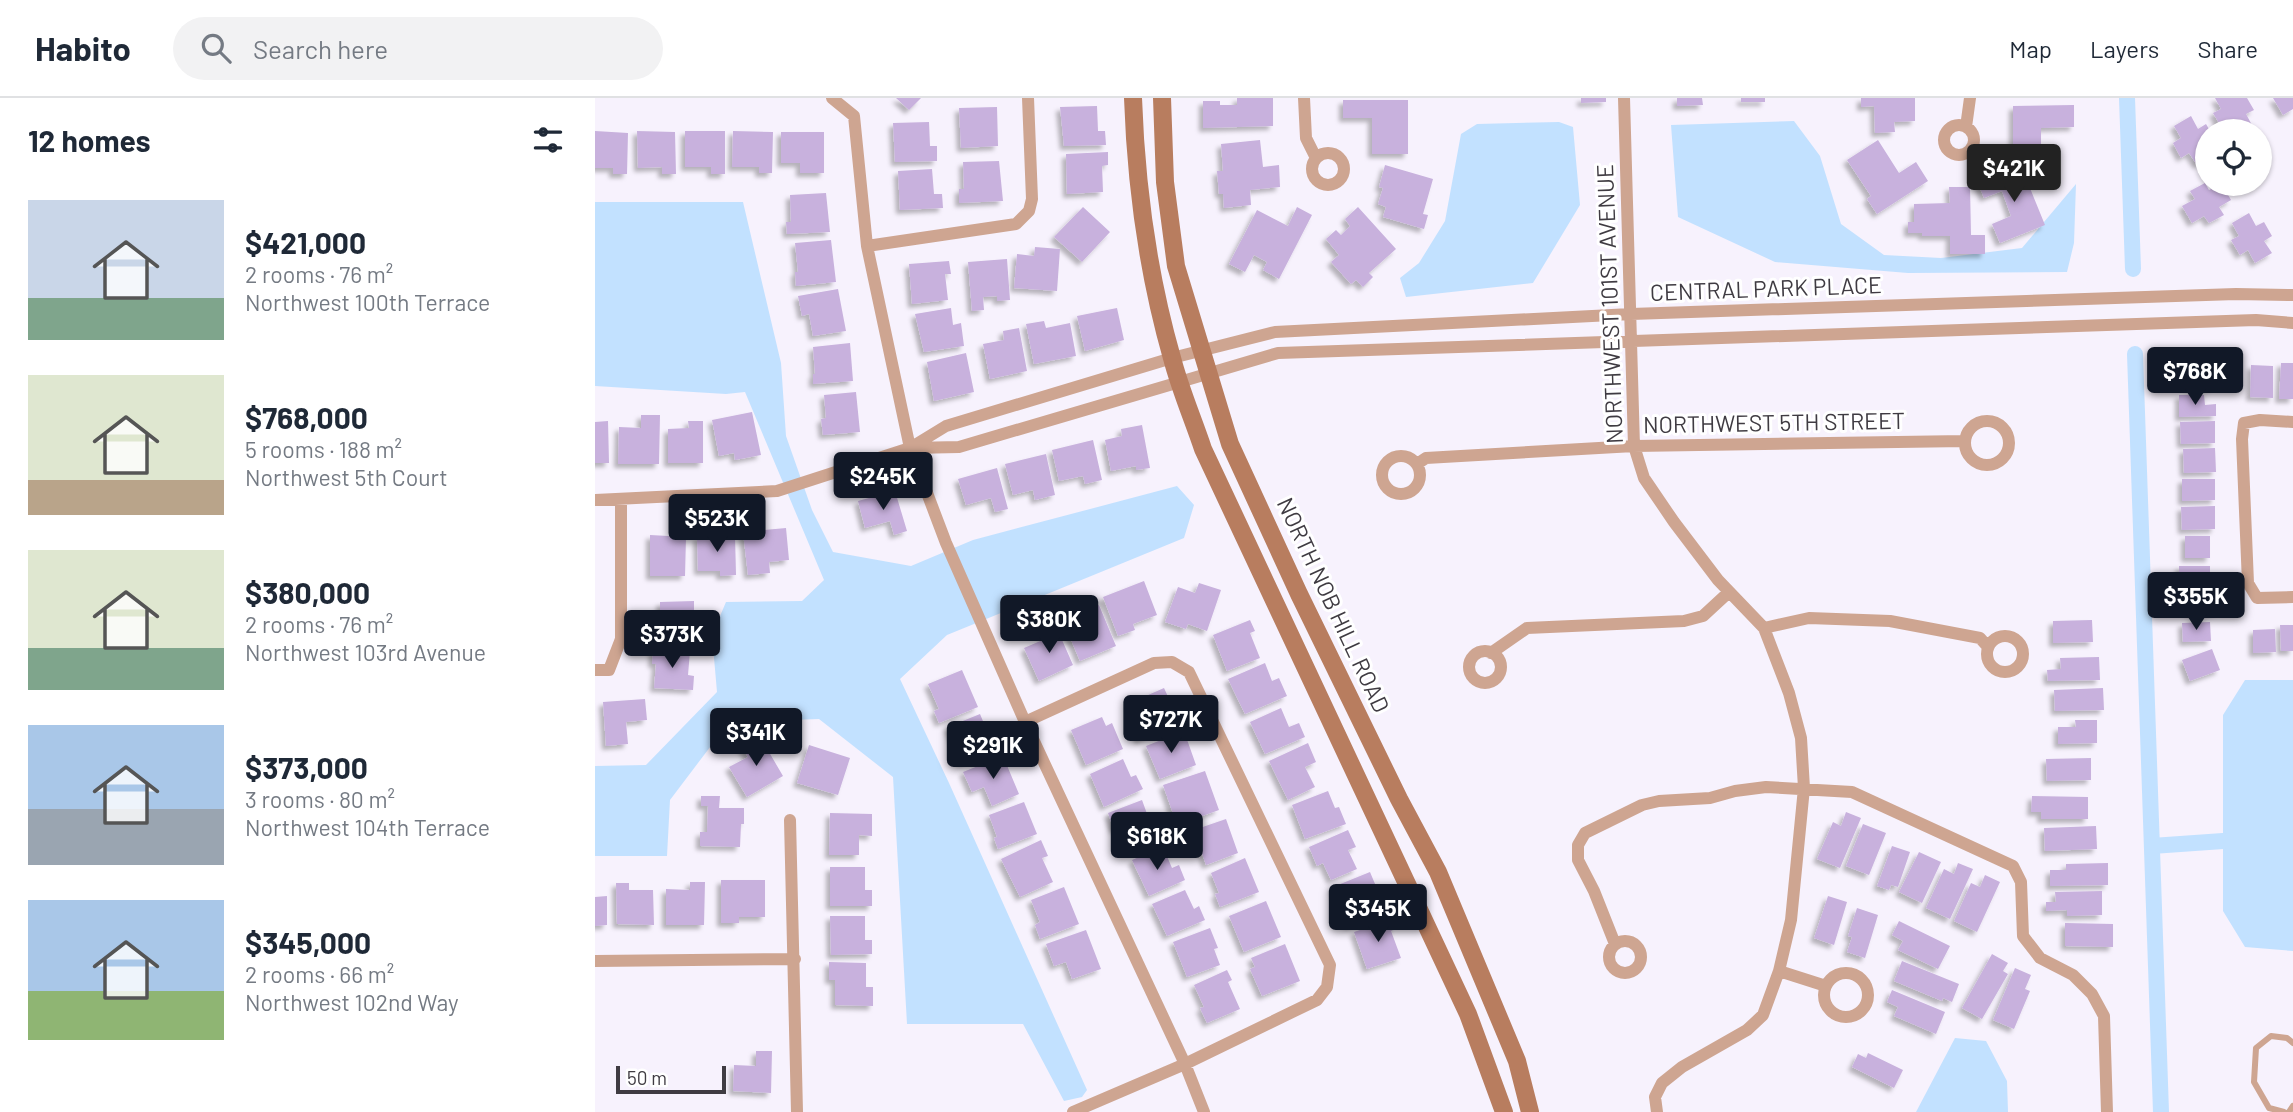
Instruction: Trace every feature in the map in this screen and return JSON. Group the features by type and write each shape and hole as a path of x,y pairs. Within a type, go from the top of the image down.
{"main road":[{"path":"1133,98 1141,205 1151,270 1172,358 1203,449 1468,1014 1504,1112"},
{"name":"NORTH NOB HILL ROAD","path":"1162,98 1165,182 1176,266 1230,443 1299,594 1399,799 1438,872 1517,1061 1530,1112"}],"street":[{"path":"832,98 854,116 867,246 910,448 946,543 1025,722 1185,1064 1204,1112"},
{"path":"867,246 1016,223 1030,211 1032,199 1028,98"},
{"path":"1304,98 1306,138 1316,158"},
{"name":"NORTHWEST 101ST AVENUE","path":"1623,98 1635,446 1644,478 1674,522 1729,592 1764,628 1789,693 1801,738 1804,788 1791,920 1779,971 1763,1016 1747,1030 1682,1067 1662,1083 1655,1097 1657,1112"},
{"path":"1966,127 1970,98"},
{"name":"CENTRAL PARK PLACE","path":"910,448 946,426 1172,358 1275,332 1631,314 2236,294 2293,295"},
{"name":"CENTRAL PARK PLACE","path":"910,448 959,447 1278,353 2256,320 2293,323"},
{"path":"2293,422 2260,420 2244,423 2242,439 2248,583 2257,598 2293,597"},
{"name":"NORTHWEST 5TH STREET","path":"1417,464 1426,458 1635,446 1965,440"},
{"path":"595,500 777,491 910,448"},
{"path":"595,670 609,670 621,639 621,500"},
{"path":"1491,653 1527,628 1684,621 1703,616 1729,592"},
{"path":"1764,628 1809,618 1890,621 1980,638 1988,647"},
{"path":"1025,722 1154,663 1172,662 1189,672 1330,965 1327,987 1317,1000 1185,1064 1073,1112"},
{"path":"1615,944 1594,891 1578,860 1578,845 1585,833 1642,805 1659,801 1710,798 1766,787 1852,792 2013,866 2021,882 2023,936 2040,958 2073,975 2092,994 2104,1016 2107,1112"},
{"path":"790,820 797,1112"},
{"path":"595,961 795,959"},
{"path":"1779,971 1826,986"}],"lane":[{"path":"2284,1112 2270,1108 2254,1082 2256,1048 2271,1035 2287,1038 2293,1044"},
{"path":"2289,1112 2293,1106"}],"water":[{"path":"1794,121 1820,156 1841,224 1884,255 1941,258 2022,248 2076,184 2074,243 2067,272 1908,273 1775,262 1678,217 1671,125"},
{"path":"1559,122 1573,127 1580,205 1533,283 1406,297 1400,278 1419,263 1445,221 1461,134 1477,124"},
{"path":"595,202 743,202 781,363 786,436 812,510 833,552 911,566 973,540 1177,486 1194,505 1184,538 947,635 900,679 1087,1090 1082,1097 1064,1101 1023,1024 907,1024 893,777 819,719 729,722 670,800 667,856 595,856 595,766 646,765 717,692 712,635 726,602 802,601 824,580 745,392 726,394 595,386"},
{"path":"2245,680 2293,680 2293,951 2245,947 2223,911 2223,715"},
{"path":"1955,1038 1986,1041 2007,1081 2008,1112 1916,1112"}],"building":[{"path":"896,98 921,98 909,110"},
{"path":"1237,98 1273,98 1273,126 1203,128 1203,101 1237,105"},
{"path":"1581,98 1606,98 1606,102 1581,103"},
{"path":"1677,98 1702,98 1703,105 1677,106"},
{"path":"1741,98 1765,98 1765,102 1741,102"},
{"path":"1861,98 1915,98 1915,121 1894,122 1895,132 1875,133 1874,106 1861,107"},
{"path":"2215,98 2247,98 2254,110 2246,114 2249,119 2217,119 2213,113 2221,109"},
{"path":"2273,98 2293,98 2293,109 2283,115"},
{"path":"1343,100 1408,100 1408,154 1372,154 1372,118 1343,118"},
{"path":"2074,105 2074,127 2041,128 2041,150 2013,151 2013,106"},
{"path":"1097,106 1098,131 1105,131 1106,145 1064,146 1060,107"},
{"path":"997,107 998,146 961,148 959,108"},
{"path":"2191,116 2195,123 2195,162 2189,153 2181,158 2173,143 2181,138 2174,126"},
{"path":"929,122 930,146 937,146 937,161 895,162 893,123"},
{"path":"595,131 628,133 627,174 613,174 613,168 595,168"},
{"path":"637,131 675,132 676,174 662,174 662,167 638,168"},
{"path":"685,131 725,131 725,174 711,174 711,167 685,167"},
{"path":"733,131 773,132 772,173 759,173 759,167 732,167"},
{"path":"781,132 824,132 824,173 800,173 800,163 781,163"},
{"path":"1260,140 1263,167 1279,165 1280,187 1250,190 1251,205 1224,208 1223,194 1219,194 1217,171 1223,171 1221,144"},
{"path":"1878,140 1899,173 1916,162 1928,181 1877,214 1867,199 1871,196 1847,160"},
{"path":"1108,152 1108,165 1102,166 1103,192 1067,194 1066,154"},
{"path":"999,161 1003,201 959,203 959,189 964,189 963,162"},
{"path":"1385,165 1433,179 1423,214 1428,215 1424,229 1383,217 1386,207 1378,204"},
{"path":"2021,166 2045,225 2000,243 1992,224 2011,216 2002,191 1984,198 1978,183"},
{"path":"932,169 934,194 942,194 943,208 900,210 898,171"},
{"path":"1949,187 1970,187 1971,235 1985,235 1985,254 1950,254 1950,236 1908,233 1908,222 1914,222 1914,204 1950,203"},
{"path":"2195,188 2195,196 2229,196 2231,200 2219,207 2224,215 2209,223 2204,216 2192,223 2182,206 2195,199 2190,191"},
{"path":"826,193 830,232 787,234 786,222 791,222 790,195"},
{"path":"1083,207 1110,232 1082,262 1054,237"},
{"path":"1297,207 1312,215 1279,279 1263,270 1267,262 1254,255 1245,272 1229,264 1257,210 1288,226"},
{"path":"1358,207 1396,249 1369,273 1373,277 1363,287 1356,280 1351,284 1331,262 1339,255 1326,239 1336,230 1341,235 1350,226 1345,219"},
{"path":"2249,213 2256,226 2264,222 2272,236 2264,241 2272,253 2255,263 2248,250 2240,255 2231,240 2239,236 2232,223"},
{"path":"831,240 836,282 796,286 795,272 798,272 795,243"},
{"path":"1035,247 1060,249 1057,291 1014,288 1017,254 1034,256"},
{"path":"1007,259 1010,300 997,301 997,296 983,297 984,310 972,311 968,262"},
{"path":"949,261 951,274 945,274 948,300 912,304 909,264"},
{"path":"838,289 846,331 813,336 809,314 802,316 798,296"},
{"path":"951,308 953,325 961,323 964,346 924,352 915,314"},
{"path":"1117,308 1124,340 1085,351 1077,316"},
{"path":"1044,321 1046,328 1070,323 1076,356 1034,364 1026,324"},
{"path":"1019,328 1027,371 990,379 983,344 1004,340 1003,331"},
{"path":"850,343 853,381 813,384 813,347"},
{"path":"966,353 974,392 934,401 927,362"},
{"path":"2186,357 2219,362 2215,387 2183,382"},
{"path":"2281,363 2293,363 2293,399 2279,399"},
{"path":"2251,365 2273,366 2273,398 2250,397"},
{"path":"856,392 860,432 823,435 821,419 826,418 824,395"},
{"path":"2179,395 2204,395 2205,405 2216,404 2216,416 2179,417"},
{"path":"752,412 761,455 735,460 734,453 719,456 712,420"},
{"path":"641,415 660,415 659,464 618,464 619,427 641,428"},
{"path":"608,421 609,463 595,463 595,422"},
{"path":"688,421 703,421 703,463 668,463 668,429 689,428"},
{"path":"2215,421 2215,443 2181,444 2180,422"},
{"path":"1142,425 1150,468 1136,470 1136,466 1111,471 1105,440 1122,436 1121,429"},
{"path":"1093,440 1102,480 1085,484 1083,476 1059,481 1052,450"},
{"path":"2215,448 2216,472 2184,473 2183,449"},
{"path":"1046,454 1055,495 1035,500 1033,490 1013,495 1005,464"},
{"path":"997,468 1008,509 995,512 991,498 966,505 958,479"},
{"path":"2182,479 2215,479 2215,500 2182,501"},
{"path":"895,491 907,531 894,535 890,521 865,528 858,501"},
{"path":"2215,506 2215,529 2182,530 2181,507"},
{"path":"786,528 789,560 769,562 770,573 748,575 743,532"},
{"path":"650,535 686,537 685,576 650,576"},
{"path":"735,535 736,575 720,576 720,571 698,571 697,536"},
{"path":"2185,536 2210,536 2210,558 2185,558"},
{"path":"2179,566 2210,566 2210,586 2179,586"},
{"path":"1144,581 1157,615 1133,624 1135,630 1118,636 1103,597"},
{"path":"1199,583 1221,590 1207,631 1188,624 1186,629 1165,622 1178,587 1195,593"},
{"path":"2185,589 2207,590 2206,595 2219,595 2218,612 2185,611"},
{"path":"694,601 694,625 701,625 701,640 660,641 660,602"},
{"path":"1099,605 1116,646 1080,661 1066,628 1074,625 1071,617"},
{"path":"1250,620 1255,631 1250,633 1260,658 1227,671 1213,635"},
{"path":"2092,620 2093,642 2053,643 2053,621"},
{"path":"2210,622 2211,641 2183,642 2182,623"},
{"path":"2280,625 2293,625 2293,651 2281,651"},
{"path":"1056,626 1073,665 1039,681 1024,648 1045,639 1042,632"},
{"path":"2275,629 2276,652 2253,653 2253,630"},
{"path":"653,649 690,651 688,675 694,676 693,690 654,688 656,664 652,664"},
{"path":"2212,649 2220,670 2190,681 2182,660"},
{"path":"2099,657 2100,680 2048,681 2047,670 2061,669 2060,658"},
{"path":"1265,663 1272,681 1279,678 1287,696 1245,714 1228,679"},
{"path":"962,670 978,707 939,723 934,711 939,709 928,684"},
{"path":"1164,688 1170,701 1165,703 1169,713 1174,711 1180,723 1139,740 1134,727 1139,725 1130,703"},
{"path":"2103,688 2104,710 2055,711 2054,690"},
{"path":"645,699 647,720 626,722 628,744 606,746 603,702"},
{"path":"1281,708 1289,727 1299,723 1305,737 1265,754 1250,722"},
{"path":"980,714 998,749 962,763 948,727"},
{"path":"1102,717 1106,726 1112,723 1123,749 1086,765 1071,730"},
{"path":"2075,720 2097,720 2097,743 2058,744 2058,727 2076,727"},
{"path":"1184,731 1196,765 1160,779 1146,746"},
{"path":"759,735 783,776 747,797 729,767 748,757 741,746"},
{"path":"1308,743 1316,762 1305,767 1315,787 1288,800 1269,761"},
{"path":"809,745 850,758 838,795 797,783"},
{"path":"1003,756 1019,794 992,806 984,787 972,792 963,772"},
{"path":"2091,758 2091,780 2047,781 2046,759"},
{"path":"1123,759 1131,777 1136,775 1143,789 1104,807 1090,774"},
{"path":"1205,771 1219,810 1177,825 1163,785"},
{"path":"1328,791 1346,824 1305,839 1292,805"},
{"path":"701,796 720,796 719,808 744,808 740,847 700,846 700,832 707,832 708,806 701,806"},
{"path":"2032,796 2088,797 2088,819 2041,819 2041,812 2031,812"},
{"path":"1142,800 1150,822 1158,820 1165,836 1129,850 1121,827 1114,830 1108,813"},
{"path":"1024,802 1037,834 998,849 994,838 997,837 989,815"},
{"path":"1846,812 1861,818 1840,868 1817,859 1833,822 1841,826"},
{"path":"830,813 872,814 872,836 859,835 859,855 829,855"},
{"path":"1226,819 1238,853 1206,865 1194,830"},
{"path":"1863,824 1886,833 1869,875 1846,866"},
{"path":"2096,826 2097,849 2045,851 2044,828"},
{"path":"1348,830 1356,847 1348,850 1357,869 1331,880 1323,863 1317,866 1309,847"},
{"path":"1041,840 1048,856 1042,858 1053,882 1020,897 1001,859"},
{"path":"1892,846 1910,852 1898,887 1891,885 1889,890 1877,886"},
{"path":"1163,847 1172,868 1179,865 1185,880 1149,896 1132,860"},
{"path":"1919,852 1941,862 1922,903 1899,892"},
{"path":"1245,858 1259,892 1220,907 1215,894 1219,893 1211,873"},
{"path":"1958,863 1973,869 1950,919 1926,908 1944,869 1954,874"},
{"path":"2108,863 2108,885 2050,886 2050,870 2066,870 2066,864"},
{"path":"830,867 865,867 865,890 872,890 872,906 830,906"},
{"path":"1370,872 1378,891 1366,895 1375,916 1349,926 1333,887"},
{"path":"1985,875 2000,882 1977,932 1954,921 1971,883 1980,887"},
{"path":"721,880 765,880 765,917 739,917 739,923 721,923"},
{"path":"690,882 705,882 704,925 666,925 666,889 690,890"},
{"path":"616,883 629,883 629,890 653,890 654,925 617,924"},
{"path":"1064,887 1079,924 1040,939 1035,925 1040,922 1031,900"},
{"path":"1185,890 1194,909 1199,906 1205,920 1167,936 1152,904"},
{"path":"2102,891 2102,915 2067,916 2067,910 2046,911 2046,902 2056,902 2055,892"},
{"path":"607,896 607,925 595,926 595,897"},
{"path":"1828,896 1847,902 1834,945 1814,938"},
{"path":"1266,901 1281,937 1244,952 1229,916"},
{"path":"1857,908 1878,915 1865,958 1847,952 1852,937 1848,936"},
{"path":"830,916 865,916 865,940 872,940 872,954 831,955"},
{"path":"1392,919 1395,929 1391,931 1401,958 1367,969 1354,932"},
{"path":"1899,921 1950,946 1938,969 1898,950 1903,941 1892,935"},
{"path":"2065,923 2113,924 2113,947 2065,946"},
{"path":"1210,928 1218,948 1214,949 1220,965 1187,977 1173,942"},
{"path":"1086,930 1101,969 1072,979 1066,962 1054,966 1046,944"},
{"path":"1285,944 1300,981 1262,996 1250,969 1255,967 1251,958"},
{"path":"1992,954 2008,963 2003,971 2008,974 1982,1019 1962,1008"},
{"path":"1902,961 1959,984 1952,1002 1943,998 1942,1001 1894,981"},
{"path":"829,962 866,963 866,987 873,987 873,1006 835,1005 835,980 829,980"},
{"path":"2015,968 2031,975 2025,989 2030,991 2014,1029 1993,1020"},
{"path":"1227,970 1232,980 1228,982 1240,1009 1207,1023 1200,1008 1204,1007 1194,985"},
{"path":"1892,990 1945,1012 1936,1034 1894,1016 1898,1007 1887,1002"},
{"path":"756,1051 772,1051 771,1093 733,1091 734,1065 756,1066"},
{"path":"1868,1053 1903,1070 1894,1088 1852,1067 1858,1054 1866,1058"}],"waterway":[{"path":"2127,98 2133,269"},
{"path":"2135,354 2161,1112"},
{"path":"2152,846 2223,841"}]}
